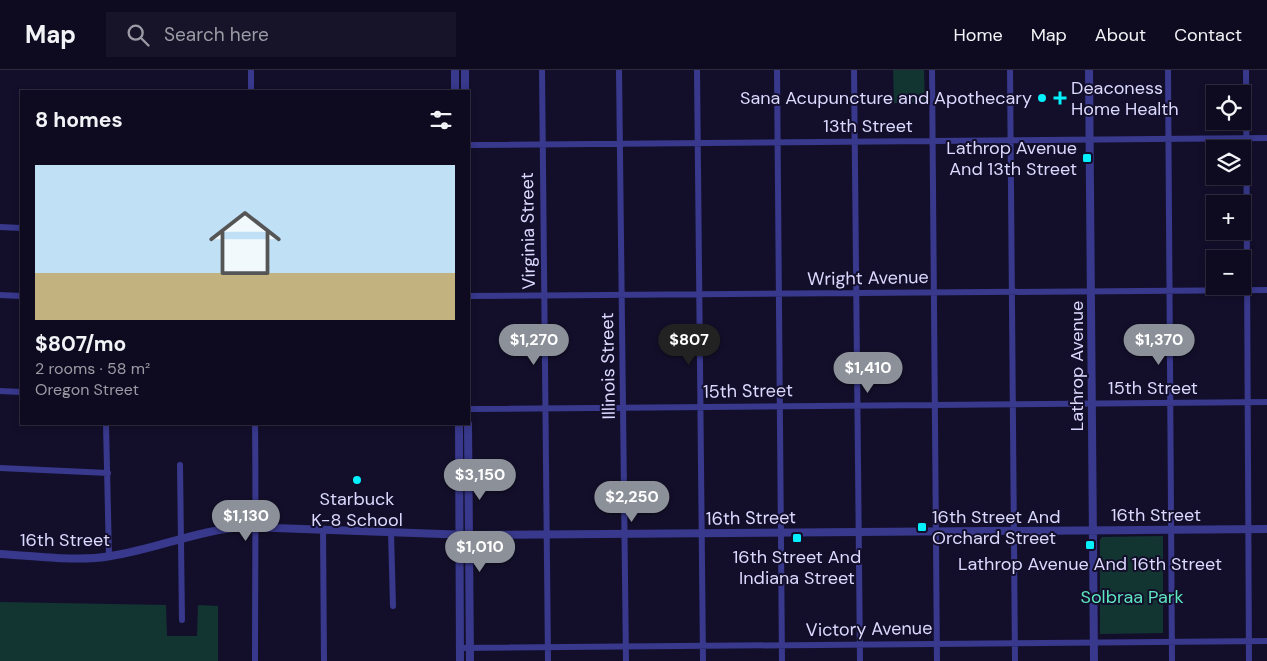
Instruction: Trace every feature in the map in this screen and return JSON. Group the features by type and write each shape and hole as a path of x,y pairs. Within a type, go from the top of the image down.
{"street":[{"path":"251,70 251,90"},
{"path":"455,70 456,90"},
{"path":"465,70 465,90"},
{"name":"Virginia Street","path":"542,70 548,661"},
{"name":"Illinois Street","path":"619,70 626,661"},
{"path":"697,70 703,661"},
{"path":"777,70 782,661"},
{"path":"854,70 860,661"},
{"path":"932,70 938,661"},
{"path":"1010,70 1015,661"},
{"name":"Lathrop Avenue","path":"1090,70 1094,661"},
{"path":"1168,70 1172,661"},
{"path":"1246,70 1247,250"},
{"name":"13th Street","path":"470,145 1267,138"},
{"path":"0,227 20,228"},
{"name":"Wright Avenue","path":"1251,290 1267,290"},
{"name":"Wright Avenue","path":"470,296 1206,291"},
{"path":"0,295 20,296"},
{"path":"1247,295 1250,661"},
{"path":"0,391 20,392"},
{"name":"15th Street","path":"470,409 1267,402"},
{"path":"106,425 109,557"},
{"path":"255,425 255,661"},
{"path":"459,425 460,661"},
{"path":"468,425 470,661"},
{"path":"180,465 182,620"},
{"path":"0,468 108,473"},
{"name":"16th Street","path":"0,554 86,558 109,557 219,529 256,527 459,535 1267,529"},
{"path":"323,529 324,661"},
{"path":"392,532 393,606"},
{"name":"Victory Avenue","path":"460,648 1267,641"}],"green space":[{"path":"893,70 924,70 925,103 894,103"},
{"name":"Solbraa Park","path":"1163,536 1163,633 1100,634 1100,540 1102,537"},
{"path":"0,602 166,605 167,636 197,636 198,605 218,606 218,661 0,661"}],"place":[{"name":"Sana Acupuncture and Apothecary","path":"1042,98"},
{"name":"Deaconess Home Health","path":"1060,98"},
{"name":"Lathrop Avenue And 13th Street","path":"1087,158"},
{"name":"Starbuck K-8 School","path":"357,480"},
{"name":"16th Street And Orchard Street","path":"922,527"},
{"name":"16th Street And Indiana Street","path":"797,538"},
{"name":"Lathrop Avenue And 16th Street","path":"1090,545"}]}
